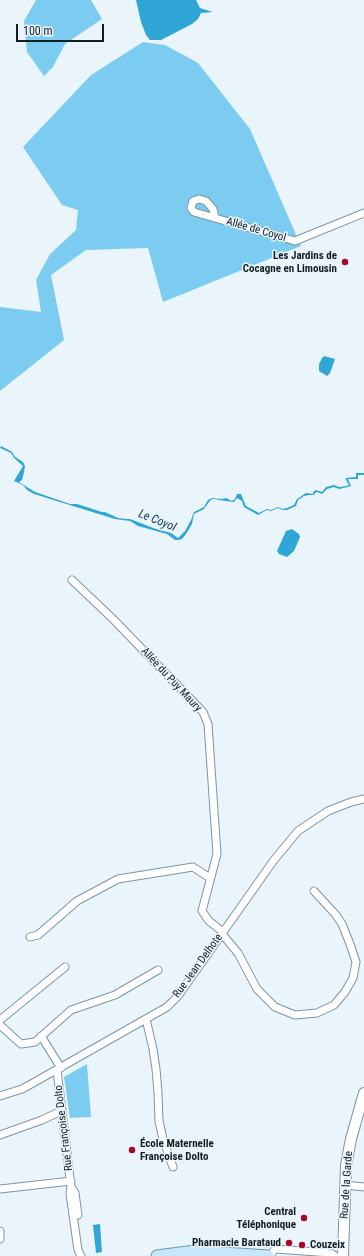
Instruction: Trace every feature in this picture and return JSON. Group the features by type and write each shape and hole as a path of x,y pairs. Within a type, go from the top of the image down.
{"main road":[{"name":"Rue de la Garde","path":"343,1256 346,1165 351,1139 364,1093"},
{"path":"157,1256 195,1251 269,1256"}],"street":[{"name":"Allée de Coyol","path":"215,218 295,241 364,213"},
{"name":"Allée du Puy Maury","path":"72,580 113,619 203,712 208,724 216,854 202,911 209,921 222,933"},
{"name":"Rue Jean Delhote","path":"0,1096 22,1089 167,1007 178,996 274,860 298,831 328,811 351,802 364,799"},
{"path":"30,937 38,934 77,901 118,879 193,868 210,878"},
{"path":"222,933 238,953 257,990 275,1007 295,1015 317,1013 334,1005 345,992 353,978 356,962 342,924 336,915 314,891"},
{"path":"0,1020 65,967"},
{"path":"0,1025 21,1044 35,1042 71,1010 115,995 158,970"},
{"path":"146,1018 156,1069 158,1121 173,1167"},
{"path":"41,1036 59,1069"},
{"name":"Rue Françoise Dolto","path":"59,1069 62,1112 71,1184 75,1193 81,1256"},
{"path":"0,1135 62,1112"},
{"path":"0,1189 71,1184"},
{"path":"345,1185 364,1187"},
{"path":"0,1231 0,1239"},
{"path":"269,1256 276,1249 331,1253 335,1256"}],"shaded area":[{"path":"36,0 91,0 102,19 65,44 53,67 44,76 27,52 24,21"},
{"path":"136,0 196,0 200,8 213,12 201,13 198,19 192,24 161,40 150,40 146,35 141,22"},
{"path":"143,42 165,45 198,63 250,129 301,246 163,302 148,248 86,250 51,275 64,340 0,391 0,307 41,312 36,280 50,254 76,230 78,210 62,205 23,147 91,75"},
{"path":"324,356 335,359 330,373 327,376 319,371 319,364"},
{"path":"1,446 12,452 15,457 23,462 25,466 24,472 22,480 19,482 35,492 70,504 77,504 105,512 118,518 130,519 171,533 178,538 185,531 194,512 204,507 208,500 212,498 226,498 232,501 235,499 237,494 241,494 246,506 259,513 267,509 271,510 278,507 283,509 287,508 294,505 297,499 306,493 313,494 316,490 322,492 326,487 334,485 339,487 347,486 349,485 346,478 356,477 356,473 364,473 364,475 358,475 358,479 348,479 351,486 339,489 334,487 327,489 322,494 317,492 314,495 304,496 298,500 296,506 287,510 278,508 271,511 267,510 258,515 244,507 242,501 237,498 234,502 212,499 204,509 194,514 192,524 182,539 175,540 167,534 138,526 130,521 115,519 34,494 27,490 23,485 14,481 23,466 11,453 0,448"},
{"path":"292,529 299,534 300,537 294,551 287,557 279,554 277,551 286,531"},
{"path":"87,1064 91,1117 70,1118 64,1077"},
{"path":"100,1224 102,1252 96,1253 93,1225"}],"place":[{"name":"Les Jardins de Cocagne en Limousin","path":"345,262"},
{"name":"École Maternelle Françoise Dolto","path":"132,1150"},
{"name":"Central Téléphonique","path":"304,1218"},
{"name":"Pharmacie Barataud","path":"289,1243"},
{"name":"Couzeix","path":"302,1245"}],"water label":[{"name":"Le Coyol","path":"157,521"}]}
